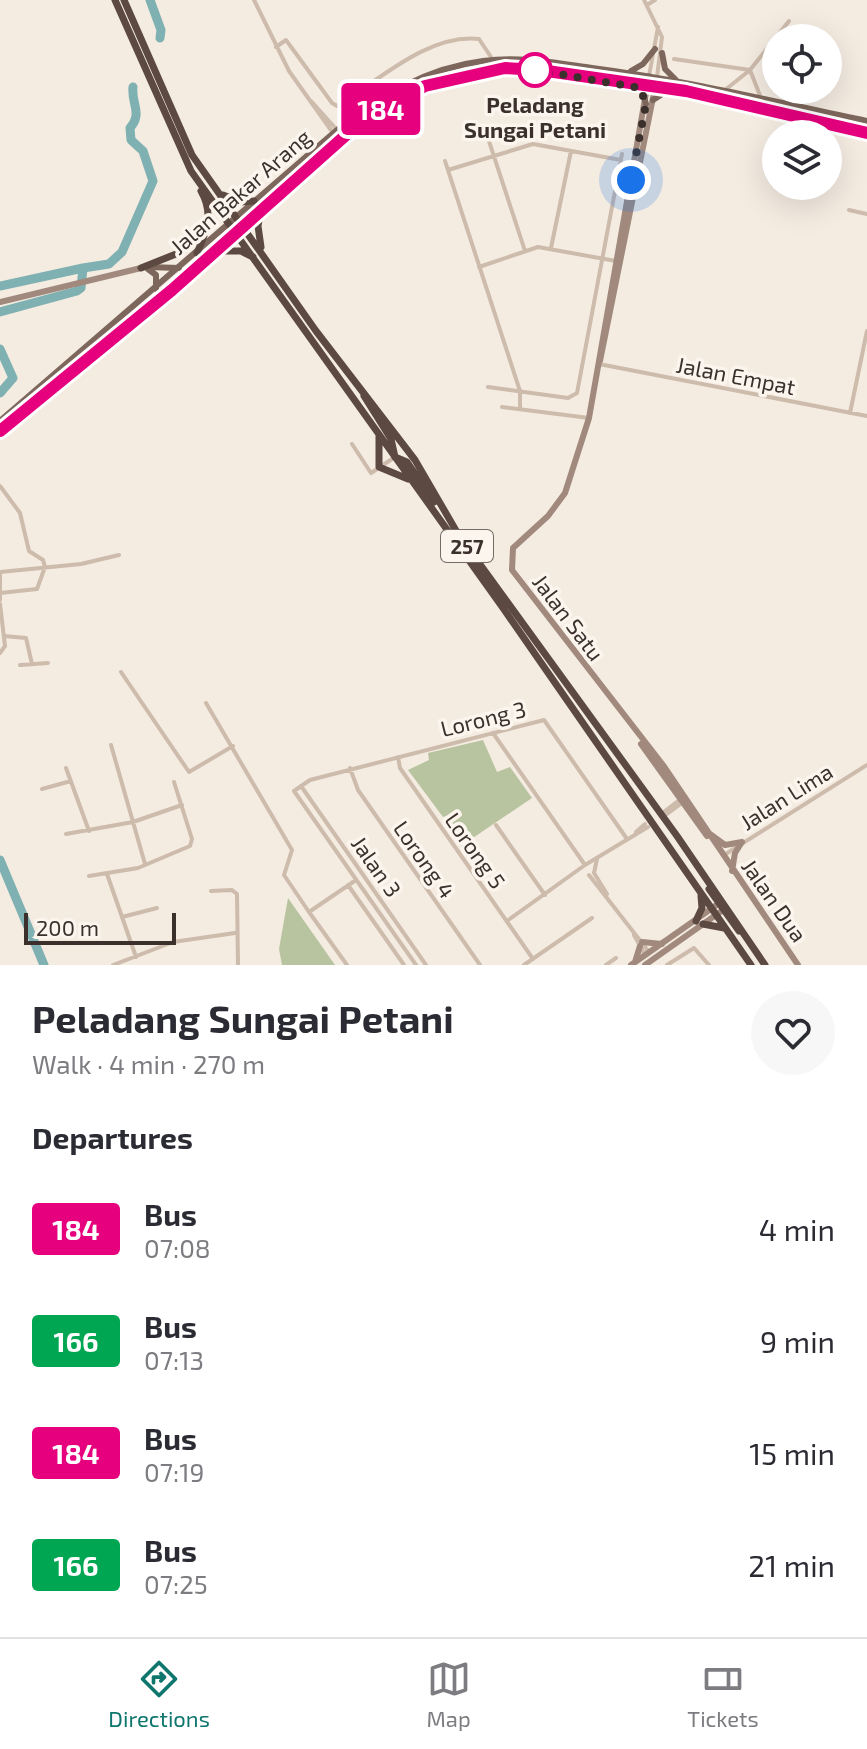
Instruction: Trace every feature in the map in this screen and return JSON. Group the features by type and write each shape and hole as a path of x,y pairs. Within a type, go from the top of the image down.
{"highway":[{"name":"257","path":"115,0 191,171 236,233 259,256 357,380 415,460 458,534 677,836 764,965"},
{"name":"257","path":"124,0 192,155 237,216 259,256 379,436 700,892 717,909 751,965"},
{"path":"191,171 208,205 207,231 197,253"},
{"path":"218,191 241,202 254,201"},
{"path":"217,251 241,251 259,256 261,209"},
{"path":"141,268 189,248 207,231"},
{"path":"357,380 391,439 395,457 407,462 458,534"},
{"path":"379,436 379,467 413,483"},
{"path":"677,836 717,909 764,965"},
{"path":"700,892 702,908 699,922 715,923 729,931"}],"main road":[{"path":"628,73 658,51 665,69 677,81"},
{"name":"Jalan Bakar Arang","path":"0,421 335,132 396,88 451,67 493,60 546,61 628,73 670,89 867,133"},
{"name":"Jalan Bakar Arang","path":"0,431 217,251 364,119 425,86 505,68 635,84 677,81 762,99"},
{"name":"Jalan Satu","path":"652,82 589,418 565,493 548,516 513,548 510,562 516,578 715,844"},
{"path":"635,84 649,102 670,89"},
{"name":"Jalan Bakar Arang","path":"786,104 867,121"},
{"path":"141,268 153,271 156,289"},
{"path":"0,302 141,268 179,268"},
{"name":"Jalan Satu","path":"683,800 709,833 722,856"},
{"path":"709,833 725,845 742,842"},
{"path":"732,871 735,853 742,842"},
{"name":"Jalan Dua","path":"722,856 798,965"},
{"path":"643,961 717,909"},
{"path":"643,961 662,944 699,922"},
{"path":"643,961 641,944 662,944"}],"street":[{"path":"254,0 276,47 309,100 335,132"},
{"path":"652,82 658,51 658,26 646,3 655,0"},
{"path":"725,90 750,70 789,21"},
{"path":"276,47 286,40 337,106 379,74 428,50 474,38 484,43 493,60"},
{"path":"674,59 750,70"},
{"path":"750,70 762,99"},
{"path":"485,129 525,251"},
{"path":"447,170 533,144 621,157 577,393 568,398 488,387"},
{"path":"551,248 571,151"},
{"path":"445,161 520,391 520,409"},
{"path":"849,210 867,214"},
{"path":"479,267 538,247 618,262"},
{"path":"850,413 867,331"},
{"name":"Jalan Empat","path":"599,364 867,416"},
{"path":"502,407 589,418"},
{"path":"352,444 371,473 395,457"},
{"path":"0,486 20,513 29,551 43,560 45,567 37,589 0,593"},
{"path":"0,653 5,646 0,572 119,555"},
{"path":"4,636 26,638 32,664"},
{"path":"20,665 48,663"},
{"path":"121,672 189,772 233,746"},
{"path":"206,703 292,850 284,875 347,965"},
{"name":"Lorong 3","path":"356,880 294,791 320,776 544,720 628,839"},
{"path":"492,732 585,865"},
{"path":"111,745 145,864"},
{"name":"Lorong 5","path":"398,757 400,768 533,959"},
{"name":"Jalan Lima","path":"722,856 867,765"},
{"path":"66,768 89,831"},
{"name":"Lorong 4","path":"350,768 358,790 480,965"},
{"path":"42,789 71,781"},
{"path":"89,876 145,864 191,844 174,782"},
{"name":"Jalan 3","path":"301,786 426,965"},
{"path":"666,812 683,800"},
{"path":"66,834 133,822 182,805"},
{"path":"496,825 545,895"},
{"path":"507,921 647,825"},
{"path":"599,857 588,866 589,875 612,902"},
{"path":"599,857 594,873 641,944 643,961"},
{"path":"107,874 136,957"},
{"path":"574,876 589,875"},
{"path":"309,912 356,880 416,965"},
{"path":"348,885 404,965"},
{"path":"211,891 232,890 237,894 235,933 238,965"},
{"path":"122,917 157,908"},
{"path":"524,965 592,918"},
{"path":"113,965 173,942 235,933"},
{"path":"667,965 694,948 709,965"},
{"path":"606,965 616,958"}],"green space":[{"path":"483,740 497,772 510,767 532,798 461,846 446,816 443,817 408,770 429,760 428,753"},
{"path":"288,898 335,965 282,965 279,949"}],"waterway":[{"path":"150,0 161,30 160,38"},
{"path":"0,312 77,291 81,288 83,268 109,264 122,252 153,181 143,151 131,140 130,128 136,118 133,87"},
{"path":"0,286 83,268"},
{"path":"0,349 13,378 0,393"},
{"path":"0,860 44,965"}],"bus line":[{"name":"184","path":"0,431 172,290 364,119 425,86 505,68 540,70 686,91 867,133"}],"place":[{"name":"Peladang Sungai Petani","path":"535,70"}],"route":[{"path":"535,70 635,84 640,88 646,104 631,180"}]}
